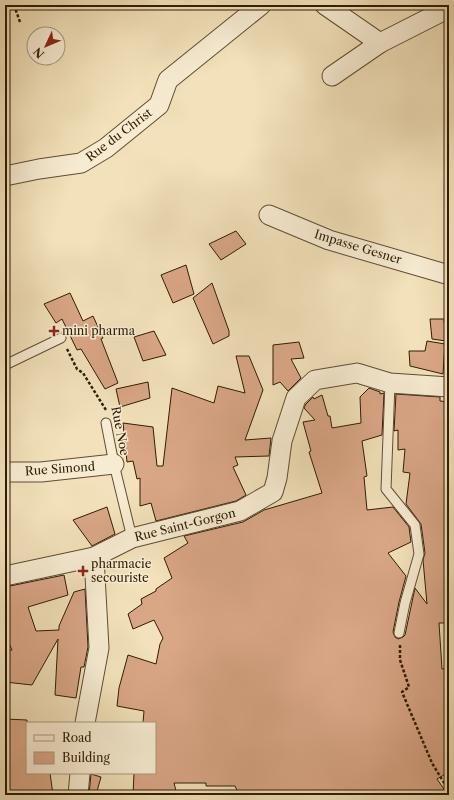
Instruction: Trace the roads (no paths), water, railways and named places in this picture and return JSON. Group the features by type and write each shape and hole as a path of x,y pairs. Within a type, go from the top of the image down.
{"street":[{"name":"Rue du Christ","path":"5,176 81,163 106,148 159,105 168,80 261,5"},
{"path":"325,5 380,43"},
{"path":"332,76 380,43 449,8"},
{"name":"Impasse Gesner","path":"269,215 329,240 449,275"},
{"name":"Rue Saint-Gorgon","path":"5,576 94,557 132,538 240,511 273,492 277,478 282,441 296,398 314,380 357,373 390,383 449,387"},
{"name":"Rue Simond","path":"5,472 41,472 114,464"},
{"path":"85,722 99,648 94,557"},
{"path":"78,795 80,774"}],"lane":[{"path":"5,365 61,338"},
{"path":"390,383 386,488 415,525 419,554 405,603 399,633"},
{"name":"Rue Noe","path":"106,423 114,464 132,538"}],"place":[{"name":"mini pharma","path":"54,331"},
{"name":"pharmacie secouriste","path":"83,571"}]}
